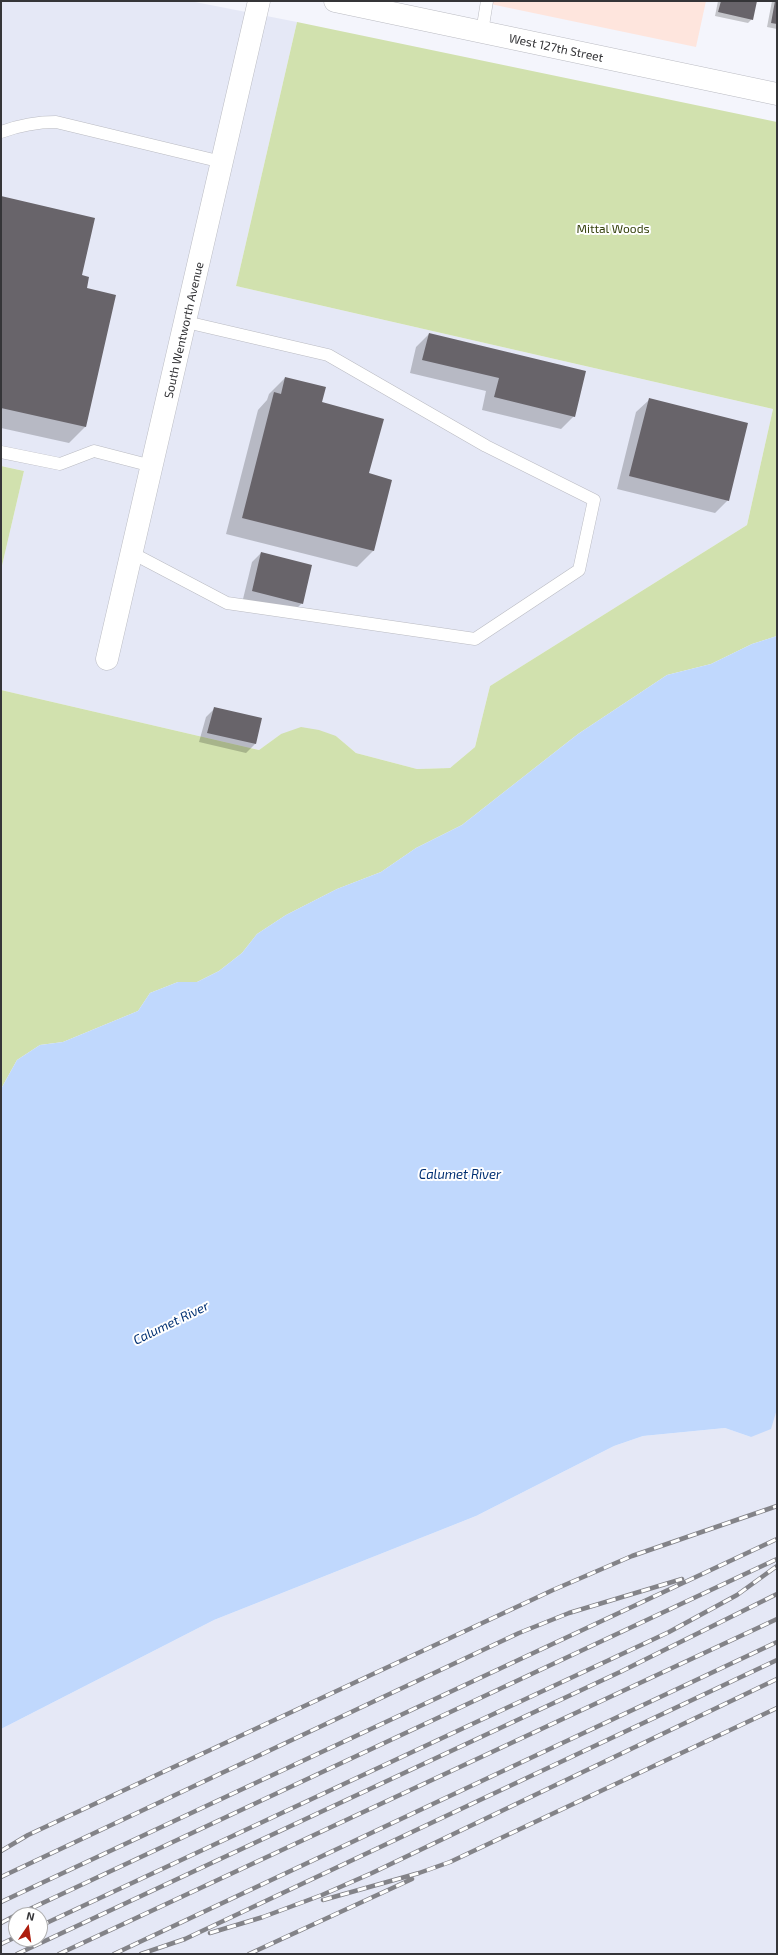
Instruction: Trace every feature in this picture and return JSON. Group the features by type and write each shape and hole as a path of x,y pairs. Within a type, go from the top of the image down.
{"street":[{"name":"South Wentworth Avenue","path":"107,659 259,1"},
{"name":"West 127th Street","path":"348,2 482,32 777,94"}],"lane":[{"path":"482,32 488,1"},
{"path":"1,132 35,122 56,122 222,162"},
{"path":"132,553 227,603 475,639 579,570 594,500 486,446 328,355 186,322"},
{"path":"1,452 60,464 94,451 152,466"}],"shaded area":[{"path":"1,1 190,1 297,22 236,286 773,409 747,525 490,686 475,747 450,768 417,769 356,753 336,736 281,734 259,750 1,690 1,570 24,471 1,466"},
{"path":"476,1 706,1 696,47"},
{"path":"777,1409 777,1954 1,1954 1,1729 214,1620 476,1516 614,1446 643,1436 725,1428 751,1437"}],"green space":[{"name":"Mittal Woods","path":"297,22 777,122 777,636 752,644 711,664 667,675 578,734 462,825 416,848 381,872 337,889 286,915 257,934 242,953 219,971 197,982 178,982 150,993 138,1011 63,1042 40,1045 17,1060 1,1089 1,690 259,750 281,734 301,727 319,730 336,736 356,753 417,769 450,768 475,747 490,686 747,525 773,409 236,286"},
{"path":"1,466 24,471 1,570"}],"water":[{"name":"Calumet River","path":"777,636 777,1409 771,1429 751,1437 725,1428 643,1436 614,1446 476,1516 214,1620 1,1729 1,1089 17,1060 40,1045 63,1042 138,1011 150,993 178,982 197,982 219,971 242,953 257,934 286,915 337,889 381,872 416,848 462,825 578,734 667,675 711,664 752,644"}],"building":[{"path":"721,1 757,1 753,20 718,12"},
{"path":"775,1 777,1 777,24 771,23"},
{"path":"1,196 95,218 82,275 89,277 87,288 116,295 86,427 1,408"},
{"path":"429,333 586,371 575,417 494,397 499,378 422,360"},
{"path":"285,377 326,387 322,402 384,419 369,473 392,480 374,551 242,518 274,392 281,394"},
{"path":"649,398 748,423 729,501 629,476"},
{"path":"261,552 312,565 303,604 252,591"},
{"path":"214,707 262,718 256,744 207,733"}],"railway":[{"path":"1,1851 28,1835 553,1590 632,1556 777,1506"},
{"path":"1,1902 777,1539"},
{"path":"34,1907 777,1559"},
{"path":"48,1922 669,1632 737,1595 777,1566"},
{"path":"1,1877 519,1633 569,1613 682,1579"},
{"path":"17,1954 620,1672 777,1594"},
{"path":"59,1954 777,1619"},
{"path":"114,1954 777,1642"},
{"path":"141,1954 185,1939 777,1660"},
{"path":"210,1933 263,1917 322,1895 372,1873 777,1679"},
{"path":"323,1900 419,1873 450,1862 777,1708"},
{"path":"249,1954 412,1879"},
{"path":"1,1923 8,1919"},
{"path":"1,1944 8,1941"}]}
